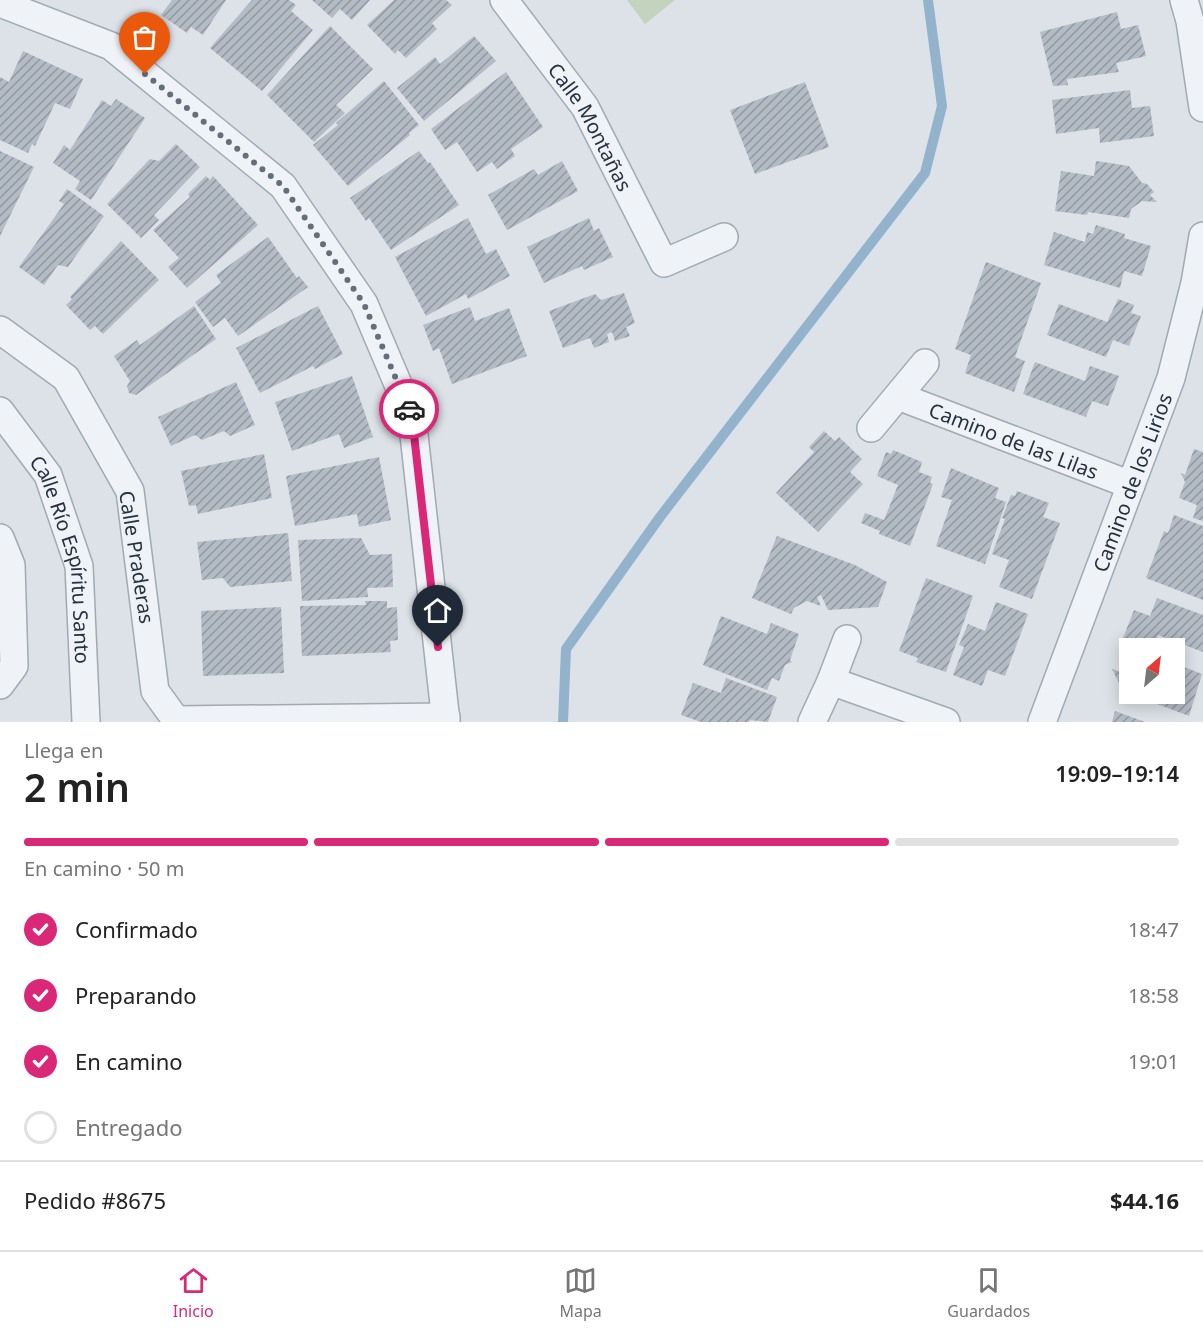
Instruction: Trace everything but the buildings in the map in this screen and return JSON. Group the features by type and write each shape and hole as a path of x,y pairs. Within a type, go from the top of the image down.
{"street":[{"name":"Calle Montañas","path":"504,0 585,107 664,263 724,237"},
{"path":"1184,0 1190,21 1203,108"},
{"path":"0,3 111,46 283,186 364,304 412,417 446,719"},
{"name":"Camino de los Lirios","path":"1042,722 1171,378 1195,283 1203,236"},
{"name":"Calle Praderas","path":"0,330 66,378 130,491 155,691 176,720 446,719"},
{"name":"Camino de las Lilas","path":"871,428 925,363"},
{"name":"Camino de las Lilas","path":"898,396 1131,485"},
{"name":"Calle Río Espíritu Santo","path":"0,411 48,475 79,566 86,722"},
{"path":"0,538 11,565 14,666 0,685"},
{"path":"812,722 847,639"},
{"path":"831,681 945,722"}],"green space":[{"path":"627,0 675,0 645,24"}],"waterway":[{"path":"563,722 566,649 660,517 925,173 942,106 928,0"}],"way so far":[{"path":"145,74 283,186 364,304 409,409"}],"route":[{"path":"409,409 412,417 438,647"}]}
